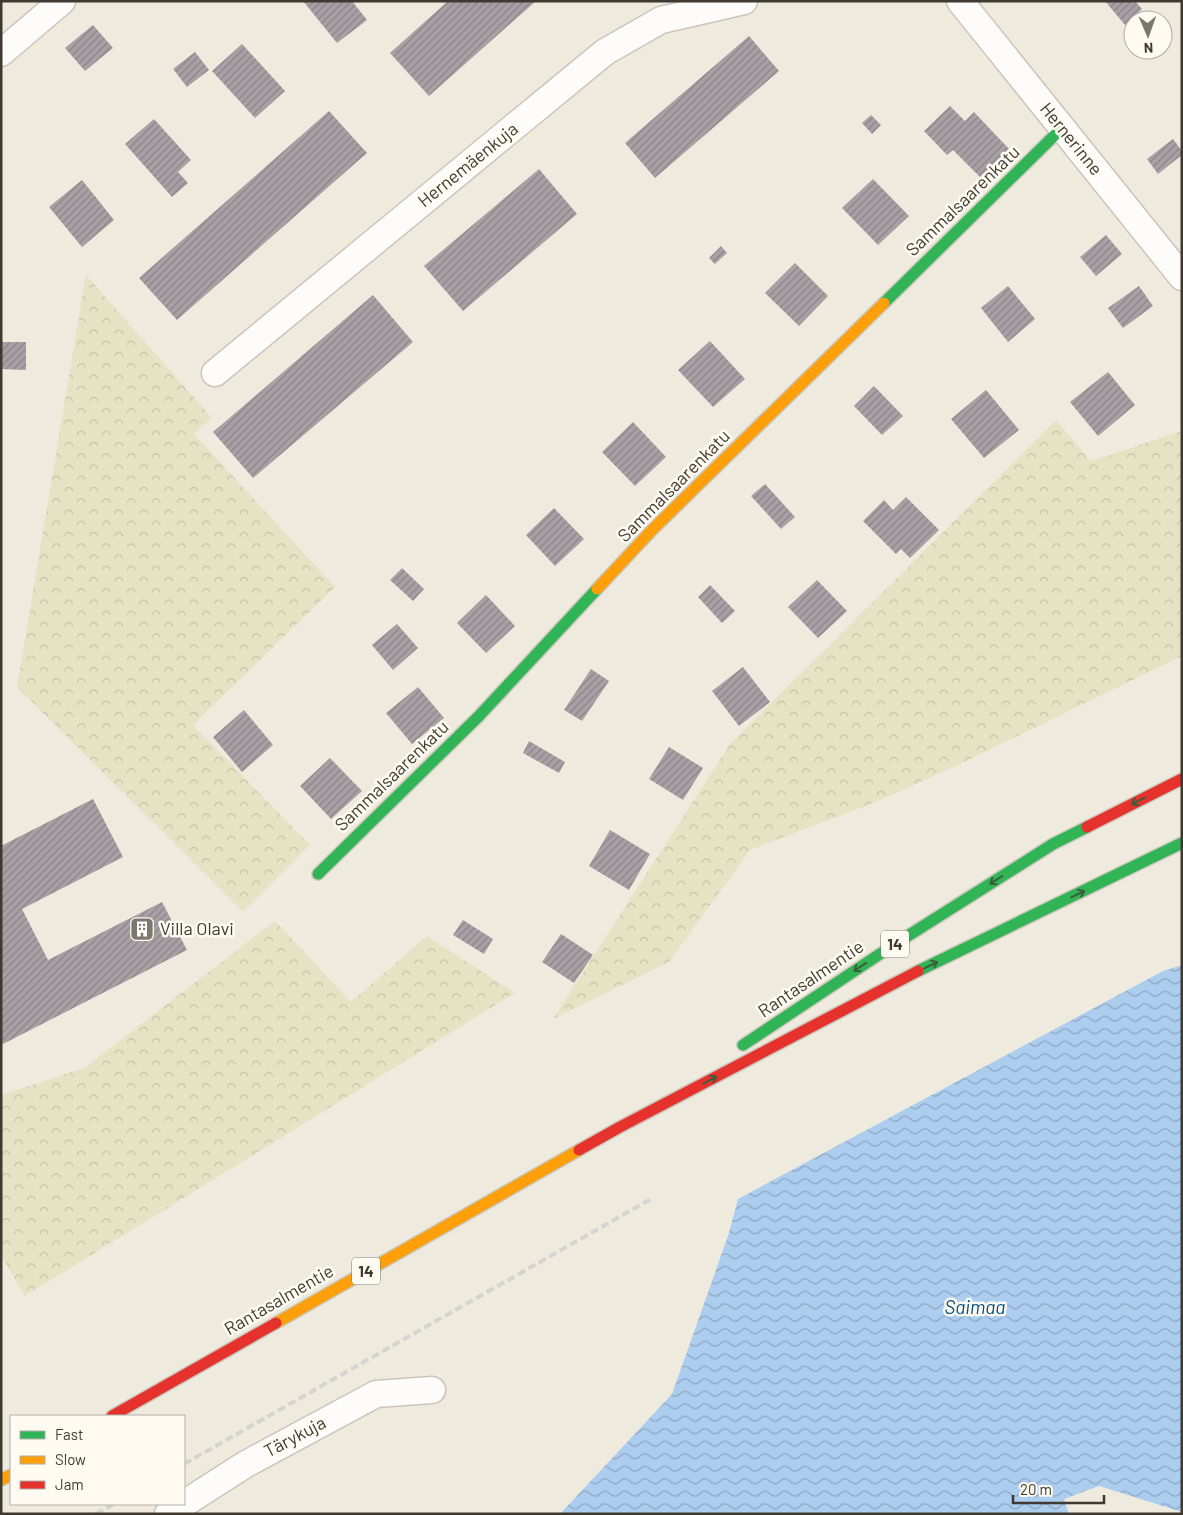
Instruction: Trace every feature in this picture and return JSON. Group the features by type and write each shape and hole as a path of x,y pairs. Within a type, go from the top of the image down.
{"main road":[{"name":"Sammalsaarenkatu","path":"318,874 479,716 652,530 1062,128"},
{"name":"Rantasalmentie","path":"733,1052 895,944 1053,844 1182,779"},
{"name":"Rantasalmentie","path":"114,1415 620,1127 905,977 1182,843"},
{"name":"Rantasalmentie","path":"620,1127 709,1068"}],"street":[{"path":"1,53 62,1"},
{"name":"Hernemäenkuja","path":"215,373 605,52 661,20 744,1"},
{"name":"Hernerinne","path":"960,1 1182,277"},
{"name":"Tärykuja","path":"185,1503 246,1464 376,1394 432,1390"},
{"name":"Tärykuja","path":"168,1514 182,1505"}],"green space":[{"path":"86,275 212,418 194,434 335,587 193,725 310,845 243,912 17,687"},
{"path":"1056,420 1091,461 1182,431 1182,656 958,765 883,799 750,850 669,962 553,1019 730,744"},
{"path":"275,921 351,1002 427,936 515,993 25,1296 1,1256 1,1095 84,1068"}],"water":[{"name":"Saimaa","path":"1182,965 1182,1512 1099,1486 1064,1499 1069,1514 560,1514 672,1394 728,1236 738,1199 1163,971"}],"building":[{"path":"303,1 352,1 367,20 337,43"},
{"path":"448,1 536,1 429,96 390,53"},
{"path":"1105,1 1135,1 1142,9 1123,10 1123,23"},
{"path":"93,25 113,48 85,71 65,48"},
{"path":"749,36 779,71 655,178 625,143"},
{"path":"242,44 285,91 255,118 212,71"},
{"path":"195,52 209,70 187,87 173,69"},
{"path":"950,106 965,121 974,112 1009,149 980,177 953,150 947,155 924,131"},
{"path":"329,111 367,153 177,320 139,278"},
{"path":"871,115 881,125 872,134 862,123"},
{"path":"154,119 191,160 178,172 188,183 172,197 125,144"},
{"path":"1173,139 1182,151 1182,155 1158,174 1147,159"},
{"path":"539,169 577,214 463,311 424,266"},
{"path":"873,179 909,216 878,245 842,208"},
{"path":"82,180 114,220 82,247 49,207"},
{"path":"1106,235 1122,254 1096,276 1080,257"},
{"path":"721,246 727,253 715,264 709,258"},
{"path":"795,263 828,296 799,326 765,293"},
{"path":"1008,286 1035,319 1008,342 981,308"},
{"path":"1139,286 1153,306 1123,328 1108,308"},
{"path":"373,295 413,342 253,478 213,432"},
{"path":"710,341 745,379 713,407 678,370"},
{"path":"1,342 26,342 26,370 1,369"},
{"path":"1108,372 1135,405 1098,436 1070,402"},
{"path":"874,386 903,416 882,435 854,406"},
{"path":"986,390 1019,430 984,458 951,419"},
{"path":"633,422 666,457 635,486 602,452"},
{"path":"765,484 795,517 781,529 751,496"},
{"path":"906,497 939,530 910,558 901,549 896,554 863,521 884,500 893,510"},
{"path":"554,508 584,539 555,566 526,535"},
{"path":"402,568 424,589 413,601 390,580"},
{"path":"817,580 847,611 818,638 788,607"},
{"path":"710,585 735,611 722,623 698,597"},
{"path":"486,595 515,626 486,653 457,623"},
{"path":"397,624 418,648 393,670 372,645"},
{"path":"743,667 770,702 739,726 712,691"},
{"path":"591,669 609,681 582,721 564,710"},
{"path":"418,687 444,718 412,744 386,713"},
{"path":"244,710 273,745 242,772 213,737"},
{"path":"529,741 565,762 559,773 523,753"},
{"path":"669,747 703,768 683,800 649,779"},
{"path":"330,758 362,791 331,819 300,786"},
{"name":"Villa Olavi","path":"93,799 123,857 22,909 48,960 162,902 187,950 1,1045 1,846"},
{"path":"610,830 650,854 629,890 589,866"},
{"path":"463,920 493,939 484,954 453,935"},
{"path":"561,934 593,955 574,983 542,962"}],"railway":[{"path":"185,1463 651,1199"},
{"path":"96,1514 112,1505"}],"traffic: fast":[{"path":"884,303 1062,128"},
{"path":"318,874 479,716 597,589"},
{"path":"743,1045 895,944 1053,844 1087,827"},
{"path":"918,971 1182,843"}],"traffic: slow":[{"path":"597,589 652,530 884,303"},
{"path":"276,1323 579,1150"},
{"path":"1,1480 10,1476"}],"traffic: jam":[{"path":"1087,827 1182,779"},
{"path":"579,1150 918,971"},
{"path":"114,1415 276,1323"}],"place":[{"name":"Villa Olavi","path":"142,929"}]}
